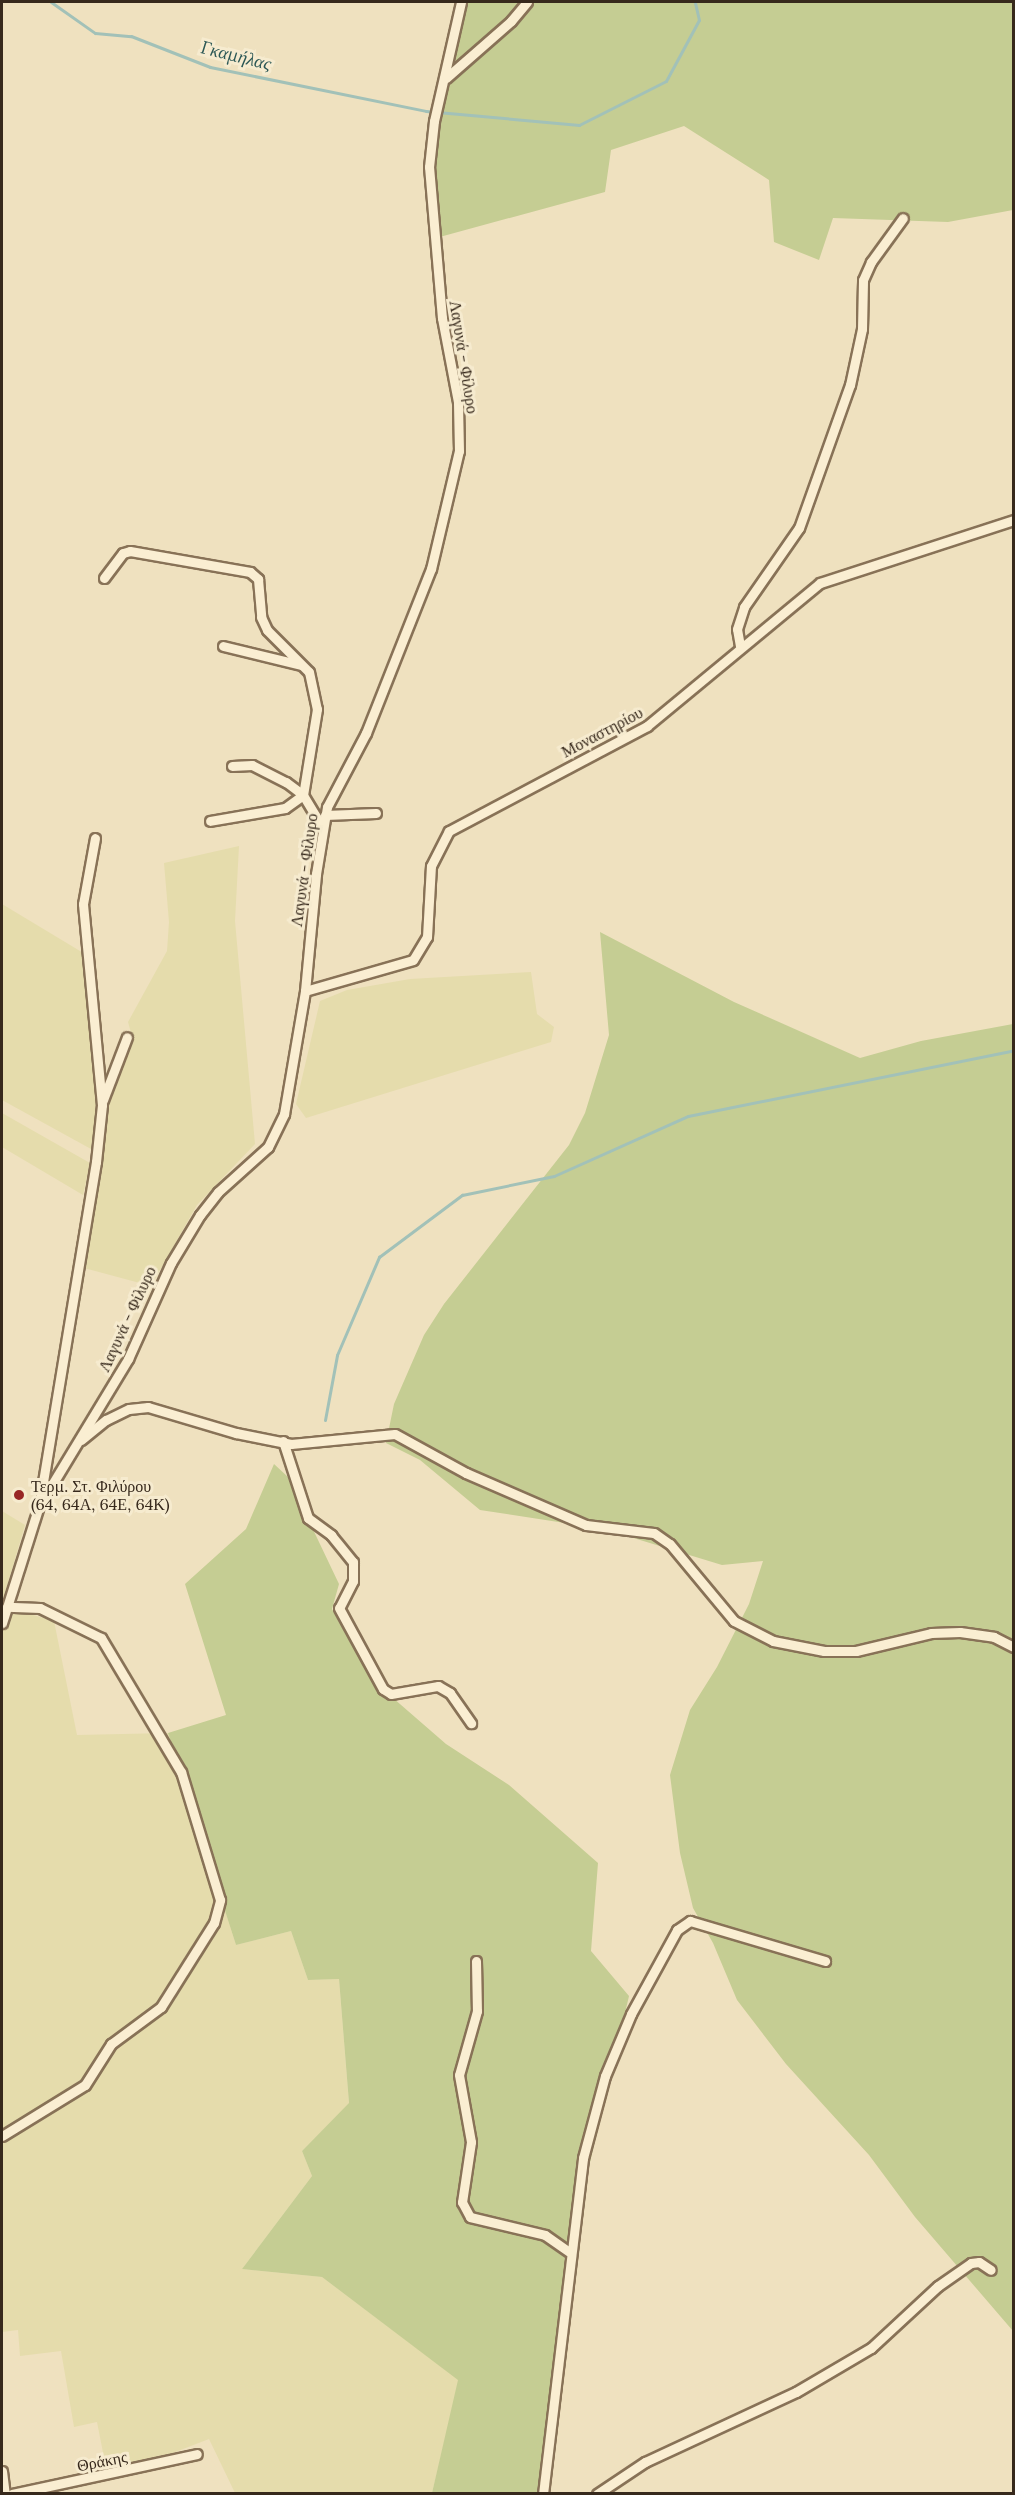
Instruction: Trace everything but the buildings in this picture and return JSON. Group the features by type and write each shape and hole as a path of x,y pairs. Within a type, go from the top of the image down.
{"street":[{"path":"446,78 461,2"},
{"path":"446,78 511,21 527,2"},
{"name":"Λαγυνά - Φίλυρο","path":"39,1506 128,1359 171,1263 200,1215 218,1192 260,1155 279,1130 305,991 325,815 375,713 431,569 458,457 458,402 442,318 430,188 435,118 446,78"},
{"path":"740,646 738,629 744,607 799,528 850,385 862,329 863,280 871,262 903,218"},
{"name":"Μοναστηρίου","path":"305,991 416,957 427,937 431,866 449,831 629,738 689,693 740,646 833,577 1014,520"},
{"path":"104,578 123,554 130,551 250,572 258,579 261,617 267,630 304,666 315,689 317,709 303,795 285,808 210,821"},
{"path":"223,646 304,666"},
{"path":"232,766 252,765 266,770 303,795 323,828"},
{"path":"325,815 376,813"},
{"path":"2,1623 39,1506 92,1192 102,1105 83,904 95,838"},
{"path":"102,1105 127,1037"},
{"path":"74,1445 106,1420 129,1409 148,1407 236,1433 283,1441 318,1444 395,1434 466,1473 586,1525 654,1533 670,1545 734,1621 773,1641 824,1651 856,1651 951,1632 994,1637 1014,1647"},
{"path":"283,1441 304,1510 353,1562 353,1581 339,1608 383,1689 392,1694 438,1686 450,1692 471,1723"},
{"path":"2,2136 85,2085 111,2044 161,2007 214,1923 220,1900 181,1772 101,1638 40,1608 7,1607"},
{"path":"543,2493 562,2360 569,2252 583,2158 605,2076 631,2014 677,1930 690,1921 825,1961"},
{"path":"476,1960 477,2012 459,2075 471,2142 462,2202 470,2217 545,2235 569,2252"},
{"path":"597,2493 645,2462 796,2392 871,2348 938,2286 971,2263 980,2262 991,2270"},
{"name":"Θράκης","path":"12,2493 197,2454"},
{"path":"2,2471 5,2493"}],"shaded area":[{"path":"239,846 235,921 255,1144 197,1205 151,1286 84,1268 107,1102 133,1040 128,1022 167,951 169,922 164,863"},
{"path":"2,904 85,954 98,1101 91,1149 2,1100"},
{"path":"531,972 537,1014 554,1027 551,1042 306,1118 296,1104 320,1001 347,990 410,979"},
{"path":"2,1113 90,1163 83,1195 2,1147"},
{"path":"2,1511 25,1525 2,1603"},
{"path":"2,1606 54,1621 77,1735 168,1733 236,1945 291,1931 308,1980 339,1979 349,2104 302,2151 312,2176 242,2269 322,2277 459,2380 432,2493 235,2493 209,2439 108,2478 97,2422 74,2427 61,2351 20,2356 18,2330 2,2332"}],"green space":[{"path":"461,2 1013,2 1013,210 948,222 833,218 819,260 774,242 769,180 684,126 611,150 605,192 436,238 429,167"},
{"path":"600,932 734,1002 860,1058 921,1041 1013,1024 1013,2331 915,2217 869,2155 786,2064 737,2000 713,1943 693,1908 680,1853 670,1775 690,1710 717,1667 749,1604 763,1561 722,1565 604,1529 480,1510 420,1460 386,1443 394,1404 424,1335 444,1304 569,1145 585,1113 609,1035"},
{"path":"274,1464 288,1477 339,1584 332,1609 370,1678 446,1744 509,1785 598,1863 591,1951 629,1996 569,2252 543,2493 432,2493 458,2380 322,2277 242,2269 312,2176 302,2151 349,2103 339,1979 308,1980 291,1931 236,1945 168,1733 226,1715 185,1584 246,1529"}],"waterway":[{"name":"Γκαμήλας","path":"51,2 95,33 131,36 210,67 426,111 579,125 666,81 699,20 695,2"},
{"path":"325,1420 337,1355 379,1257 462,1195 554,1176 688,1116 1014,1050"}],"place":[{"name":"Τερμ. Στ. Φιλύρου (64, 64Α, 64Ε, 64Κ)","path":"19,1495"}]}
